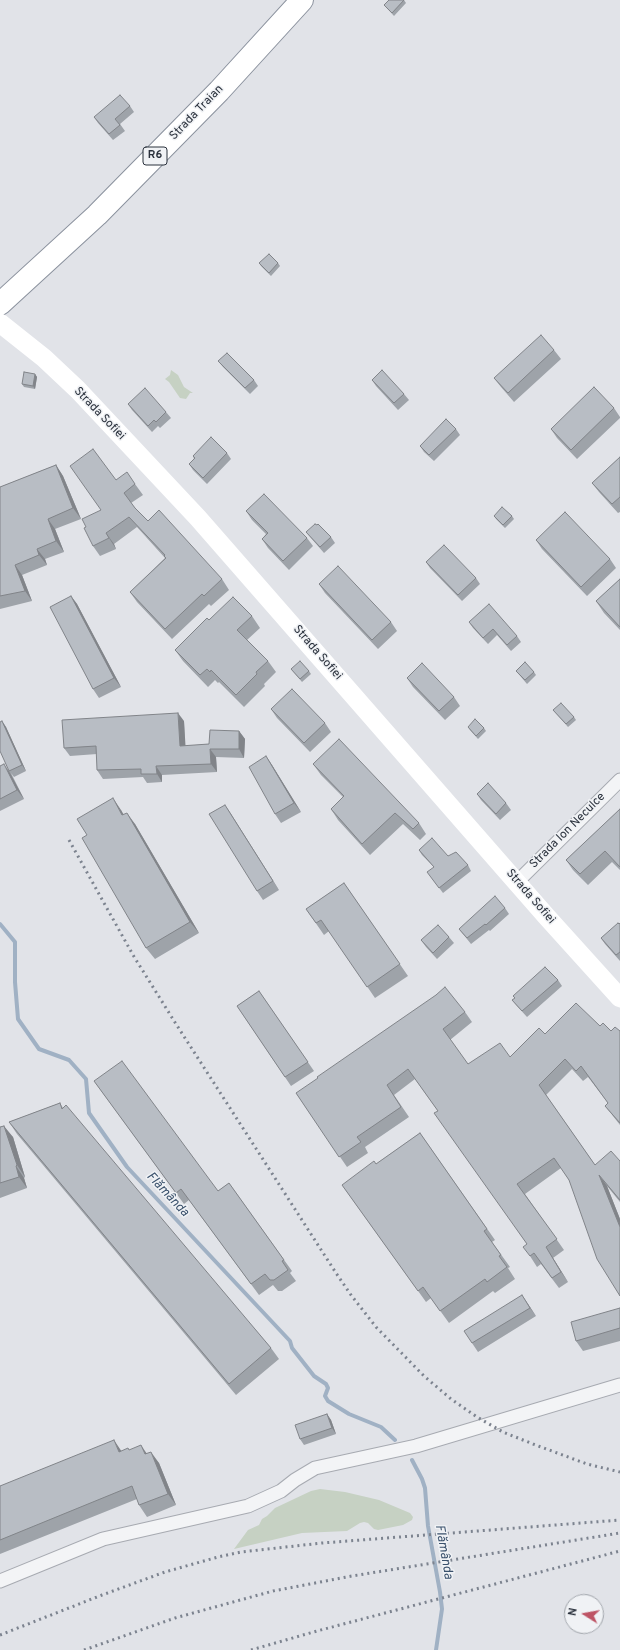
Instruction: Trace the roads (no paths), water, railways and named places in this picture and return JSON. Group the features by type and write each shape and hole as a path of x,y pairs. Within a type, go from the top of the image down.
{"highway":[{"name":"Strada Trаian","path":"0,304 97,215 219,91 302,0"}],"street":[{"name":"Strada Sofiei","path":"0,322 44,358 78,390 198,518 620,998"},
{"name":"Strada Ion Neculce","path":"517,882 620,780"},
{"path":"0,1581 102,1539 248,1506 281,1491 316,1468 416,1446 620,1385"}],"waterway":[{"name":"Flămânda","path":"0,924 15,942 15,982 18,1019 39,1049 69,1060 86,1079 89,1113 127,1167 290,1341 292,1348 314,1376 326,1384 328,1388 325,1396 328,1401 349,1414 381,1427 395,1440"},
{"name":"Flămânda","path":"412,1460 425,1488 428,1526 440,1592 442,1609 436,1650"}],"railway":[{"path":"69,840 133,955 176,1024 336,1273 376,1327 424,1376 451,1399 477,1417 503,1432 533,1444 587,1464 620,1472"},
{"path":"0,1635 165,1572 241,1552 322,1543 620,1520"},
{"path":"84,1650 175,1618 273,1591 352,1576 620,1533"},
{"path":"251,1650 317,1631 620,1551"}]}
